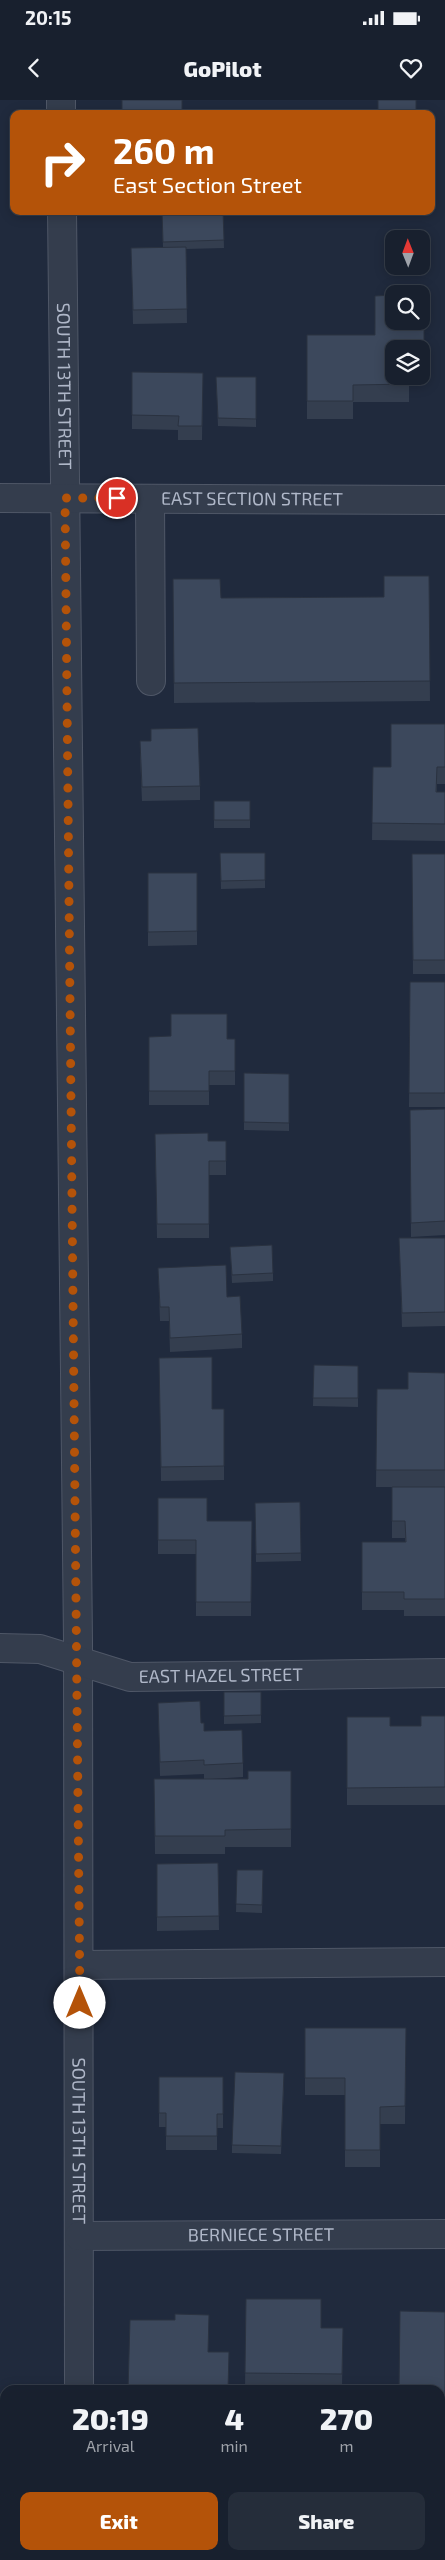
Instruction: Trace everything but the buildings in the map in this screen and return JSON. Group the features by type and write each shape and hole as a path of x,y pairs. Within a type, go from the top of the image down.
{"street":[{"name":"SOUTH 13TH STREET","path":"62,215 80,1965 80,2385"},
{"name":"EAST SECTION STREET","path":"0,498 445,500"},
{"path":"150,499 151,681"},
{"name":"EAST HAZEL STREET","path":"0,1648 30,1647 130,1677 445,1673"},
{"path":"80,1965 445,1962"},
{"name":"BERNIECE STREET","path":"79,2236 445,2234"}],"route":[{"path":"80,2003 78,1690 76,1660 78,1601 65,498 117,498"}]}
